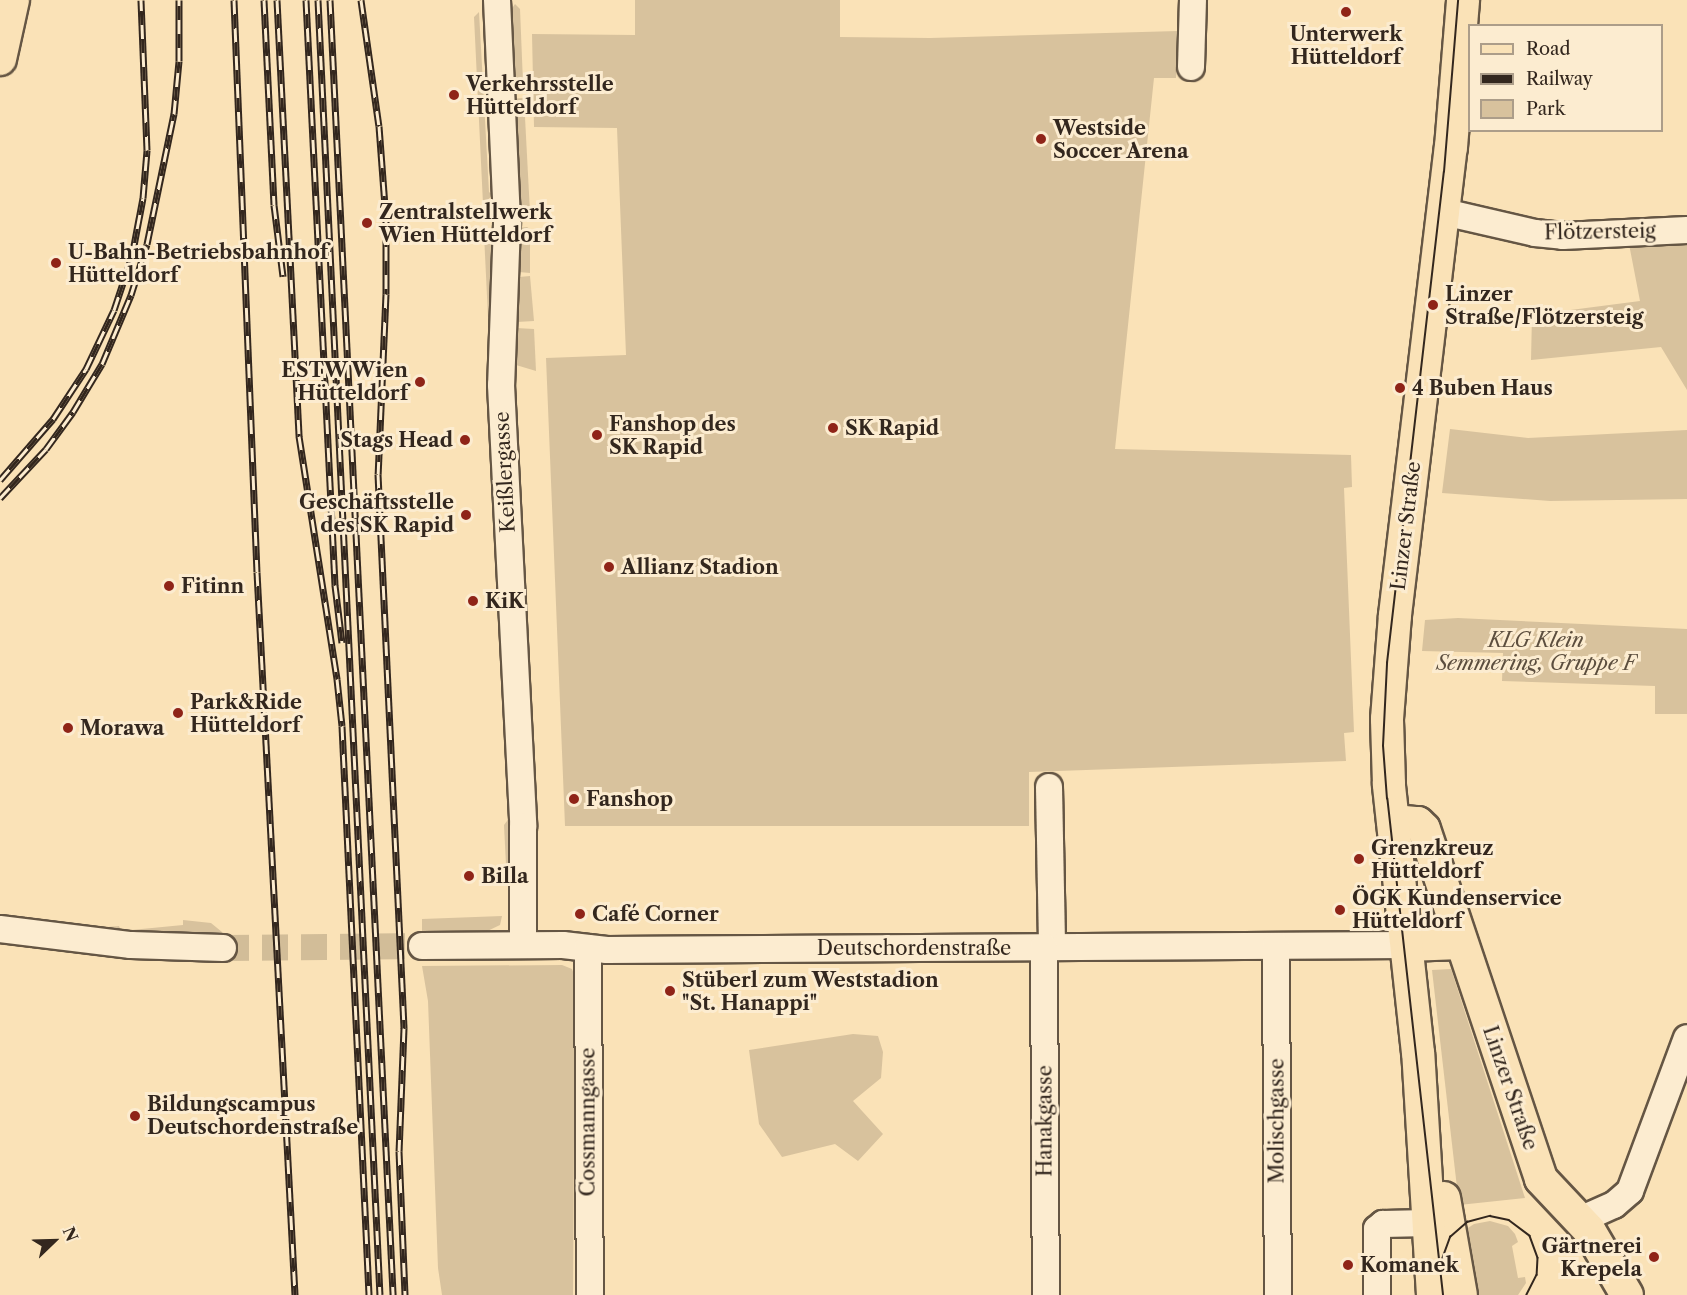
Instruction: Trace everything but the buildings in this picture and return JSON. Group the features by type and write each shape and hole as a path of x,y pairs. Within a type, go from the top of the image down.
{"main road":[{"path":"0,59 13,0"},
{"name":"Linzer Straße","path":"1433,1295 1418,1053 1387,748 1389,687 1444,212 1463,0"},
{"name":"Linzer Straße","path":"1393,821 1422,826 1541,1179 1580,1220 1599,1245 1627,1295"},
{"path":"1407,945 1461,943"},
{"name":"Linzer Straße","path":"1418,1053 1427,1083 1461,1295"}],"street":[{"name":"Keißlergasse","path":"497,0 507,224 501,384 523,826 524,944"},
{"path":"1191,67 1193,0"},
{"name":"Flötzersteig","path":"1444,212 1535,233 1563,236 1687,230"},
{"name":"Hanakgasse","path":"1046,1295 1050,788"},
{"path":"0,929 131,945 224,948"},
{"name":"Deutschordenstraße","path":"422,946 524,944 588,948 1407,945"},
{"name":"Molischgasse","path":"1276,946 1278,1295"},
{"name":"Cossmanngasse","path":"588,948 590,1295"},
{"path":"1580,1220 1614,1205 1630,1191 1687,1038"},
{"path":"1377,1295 1377,1229 1383,1224 1428,1223"}],"green space":[{"name":"SK Rapid","path":"635,0 840,0 840,37 930,38 1178,31 1176,78 1154,78 1115,449 1351,455 1352,487 1344,488 1354,732 1344,733 1346,761 1029,772 1029,826 565,826 546,358 626,355 617,128 534,127 532,34 635,35"},
{"path":"515,4 520,9 523,83 512,77 511,10"},
{"path":"479,12 489,192 493,195 483,204 474,17"},
{"path":"524,98 530,221 517,222 511,99"},
{"path":"519,228 530,229 530,273 519,272"},
{"path":"484,234 495,244 494,318 488,317"},
{"path":"1687,241 1687,390 1661,347 1531,360 1532,315 1640,301 1629,244"},
{"path":"530,276 534,321 517,322 519,277"},
{"path":"516,328 534,329 536,371 516,365"},
{"path":"1450,429 1528,438 1687,430 1687,499 1550,501 1442,493"},
{"name":"KLG Klein Semmering, Gruppe F","path":"1458,618 1687,629 1687,714 1655,714 1655,686 1502,681 1503,653 1422,651 1425,620"},
{"path":"510,817 512,840 509,865 506,865 504,825"},
{"path":"502,916 500,925 479,935 422,936 422,919"},
{"path":"183,920 211,923 222,932 224,938 148,938 96,928 119,926 121,931 183,925"},
{"path":"562,965 572,969 575,977 573,1295 442,1295 438,1268 428,1001 422,966"},
{"path":"1451,969 1525,1198 1459,1205 1432,970"},
{"path":"853,1034 878,1036 883,1052 881,1078 853,1101 883,1134 858,1161 835,1144 782,1157 759,1124 749,1050"},
{"path":"1490,1221 1508,1226 1515,1234 1518,1242 1512,1246 1518,1278 1525,1277 1526,1283 1518,1295 1474,1295 1462,1232 1474,1224"}],"tunnel":[{"path":"223,948 422,946"}],"tram line":[{"path":"1443,1295 1383,746 1387,663 1444,172 1458,0"},
{"path":"1441,1262 1450,1237 1467,1222 1490,1216 1509,1220 1530,1236 1538,1258 1537,1275 1527,1295"}],"railway":[{"path":"0,480 53,419 86,369 114,310 132,256 143,198 147,150 141,0"},
{"path":"0,498 46,449 73,412 102,364 131,295 147,244 174,114 179,61 179,0"},
{"path":"234,0 257,572 295,1295"},
{"path":"264,0 274,205 283,276"},
{"path":"277,0 299,436 337,679 342,726 369,1295"},
{"path":"306,0 335,585 342,643"},
{"path":"318,0 380,1295"},
{"path":"330,0 393,1295"},
{"path":"361,0 379,126 386,219 386,294 378,474 404,1028 399,1151 405,1295"}],"place":[{"name":"Unterwerk Hütteldorf","path":"1346,12"},
{"name":"Verkehrsstelle Hütteldorf","path":"454,95"},
{"name":"Westside Soccer Arena","path":"1041,139"},
{"name":"Zentralstellwerk Wien Hütteldorf","path":"367,223"},
{"name":"U-Bahn-Betriebsbahnhof Hütteldorf","path":"56,263"},
{"name":"Linzer Straße/Flötzersteig","path":"1433,305"},
{"name":"ESTW Wien Hütteldorf","path":"420,382"},
{"name":"4 Buben Haus","path":"1400,388"},
{"name":"SK Rapid","path":"833,428"},
{"name":"Fanshop des SK Rapid","path":"597,435"},
{"name":"Stags Head","path":"465,440"},
{"name":"Geschäftsstelle des SK Rapid","path":"466,515"},
{"name":"Allianz Stadion","path":"609,567"},
{"name":"Fitinn","path":"169,586"},
{"name":"KiK","path":"473,601"},
{"name":"Park&Ride Hütteldorf","path":"178,713"},
{"name":"Morawa","path":"68,728"},
{"name":"Fanshop","path":"574,799"},
{"name":"Grenzkreuz Hütteldorf","path":"1359,859"},
{"name":"Billa","path":"469,876"},
{"name":"ÖGK Kundenservice Hütteldorf","path":"1340,910"},
{"name":"Café Corner","path":"580,914"},
{"name":"Stüberl zum Weststadion \"St. Hanappi\"","path":"670,991"},
{"name":"Bildungscampus Deutschordenstraße","path":"135,1116"},
{"name":"Gärtnerei Krepela","path":"1654,1257"},
{"name":"Komanek","path":"1348,1265"}]}
